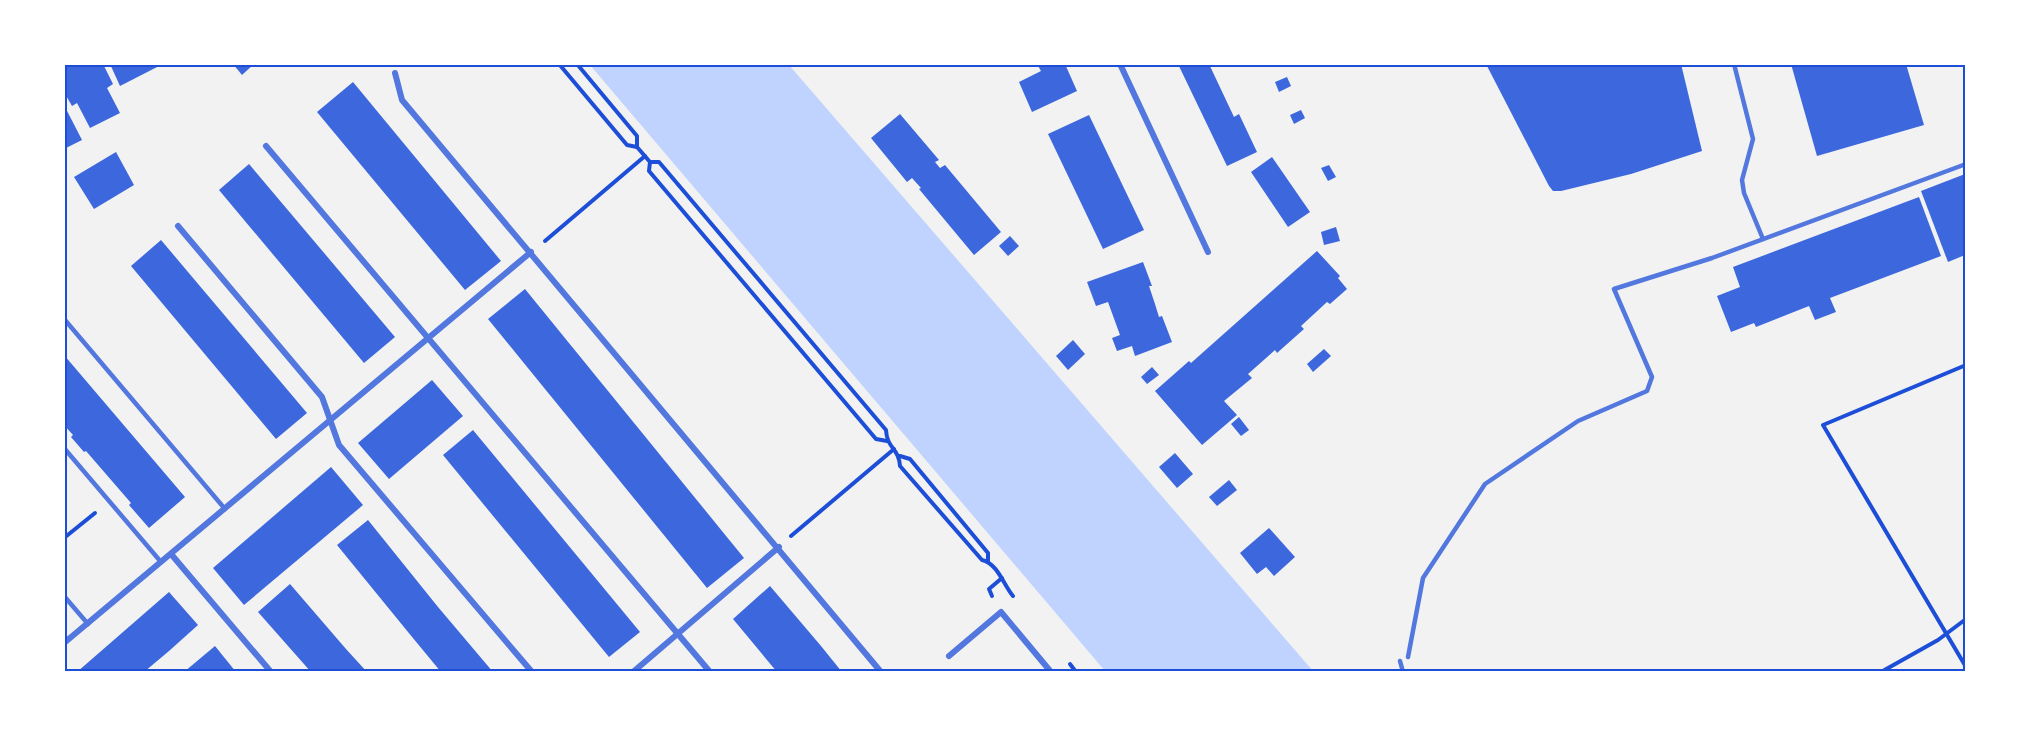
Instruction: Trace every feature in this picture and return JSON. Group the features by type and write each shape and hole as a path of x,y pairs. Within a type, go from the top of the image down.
{"street":[{"path":"1120,64 1208,252"},
{"path":"394,73 402,100 881,672"},
{"path":"266,147 710,672"},
{"path":"178,226 322,396 339,445 532,672"},
{"path":"64,643 531,252"},
{"path":"633,672 779,548"},
{"path":"171,554 271,672"},
{"path":"949,656 1001,612 1051,672"}],"lane":[{"path":"1734,64 1753,139 1742,180 1744,193 1763,239"},
{"path":"1408,657 1423,578 1485,484 1578,421 1647,391 1652,377 1614,289 1712,258 1965,164"},
{"path":"65,320 225,509"},
{"path":"64,448 161,562"},
{"path":"64,596 88,624"},
{"path":"1400,661 1403,672"}],"path":[{"path":"559,64 627,145 637,147 645,156 650,162 649,171 876,439 887,441"},
{"path":"577,64 637,136 637,147"},
{"path":"548,238 645,156"},
{"path":"650,162 659,162 886,430 887,441 900,456 910,459 988,553 988,561 1002,578 1004,585"},
{"path":"1965,365 1822,425 1965,667"},
{"path":"805,524 894,449"},
{"path":"900,456 900,466 982,560 988,561"},
{"path":"64,538 109,501"},
{"path":"988,590 1002,578"},
{"path":"1881,672 1938,640 1965,619"}],"water":[{"path":"590,65 789,65 1313,671 1105,671"}],"building":[{"path":"64,64 103,64 113,84 107,88 120,113 90,128 77,103 72,106 64,92"},
{"path":"110,64 163,64 120,86"},
{"path":"233,64 254,64 242,75"},
{"path":"1037,64 1065,64 1077,91 1032,112 1019,82 1041,71"},
{"path":"1178,64 1209,64 1234,117 1239,114 1257,152 1227,166"},
{"path":"1486,64 1681,64 1702,151 1631,174 1553,191"},
{"path":"1791,64 1906,64 1924,125 1817,156"},
{"path":"1287,77 1291,86 1279,92 1275,82"},
{"path":"353,82 501,261 465,290 317,112"},
{"path":"64,105 82,140 64,149"},
{"path":"1301,110 1305,118 1294,124 1290,115"},
{"path":"900,114 939,160 935,162 940,168 945,165 1001,232 974,255 919,189 921,188 912,178 907,182 871,138"},
{"path":"1089,115 1144,230 1103,249 1048,134"},
{"path":"116,152 134,185 94,209 74,177"},
{"path":"1272,157 1310,212 1288,227 1251,172"},
{"path":"249,164 395,337 364,363 219,190"},
{"path":"1329,165 1336,177 1328,181 1321,168"},
{"path":"1965,174 1965,255 1948,262 1921,191"},
{"path":"1919,197 1941,256 1830,298 1836,312 1815,320 1809,306 1756,327 1754,323 1731,332 1717,296 1740,287 1733,267"},
{"path":"1336,227 1340,241 1324,245 1321,232"},
{"path":"1010,236 1019,246 1008,256 999,246"},
{"path":"161,240 307,413 276,439 131,266"},
{"path":"1317,251 1340,276 1338,278 1347,289 1330,304 1327,302 1301,326 1304,329 1248,374 1252,378 1224,401 1237,415 1202,445 1155,391 1189,361 1191,363"},
{"path":"1143,262 1152,286 1149,286 1159,317 1162,316 1172,342 1135,356 1132,346 1117,351 1112,338 1120,335 1108,302 1096,306 1087,282"},
{"path":"525,289 744,558 707,588 488,319"},
{"path":"1073,340 1085,354 1068,370 1056,356"},
{"path":"1324,349 1331,356 1313,372 1307,364"},
{"path":"64,355 185,497 149,528 129,505 131,503 71,437 73,435 64,425"},
{"path":"1152,367 1159,375 1147,384 1141,377"},
{"path":"432,380 463,416 389,479 358,443"},
{"path":"1239,417 1249,430 1241,436 1231,424"},
{"path":"473,430 640,632 609,657 443,455"},
{"path":"1175,453 1193,474 1177,488 1159,467"},
{"path":"331,467 363,505 244,605 213,568"},
{"path":"1229,480 1237,490 1217,506 1209,497"},
{"path":"368,520 493,672 441,672 408,632 337,545"},
{"path":"1269,528 1295,557 1274,576 1266,567 1257,574 1240,553"},
{"path":"290,584 367,672 311,672 258,612"},
{"path":"770,586 842,672 777,672 733,619"},
{"path":"169,592 198,625 169,651 144,672 77,672"},
{"path":"215,646 236,672 184,672"}]}
